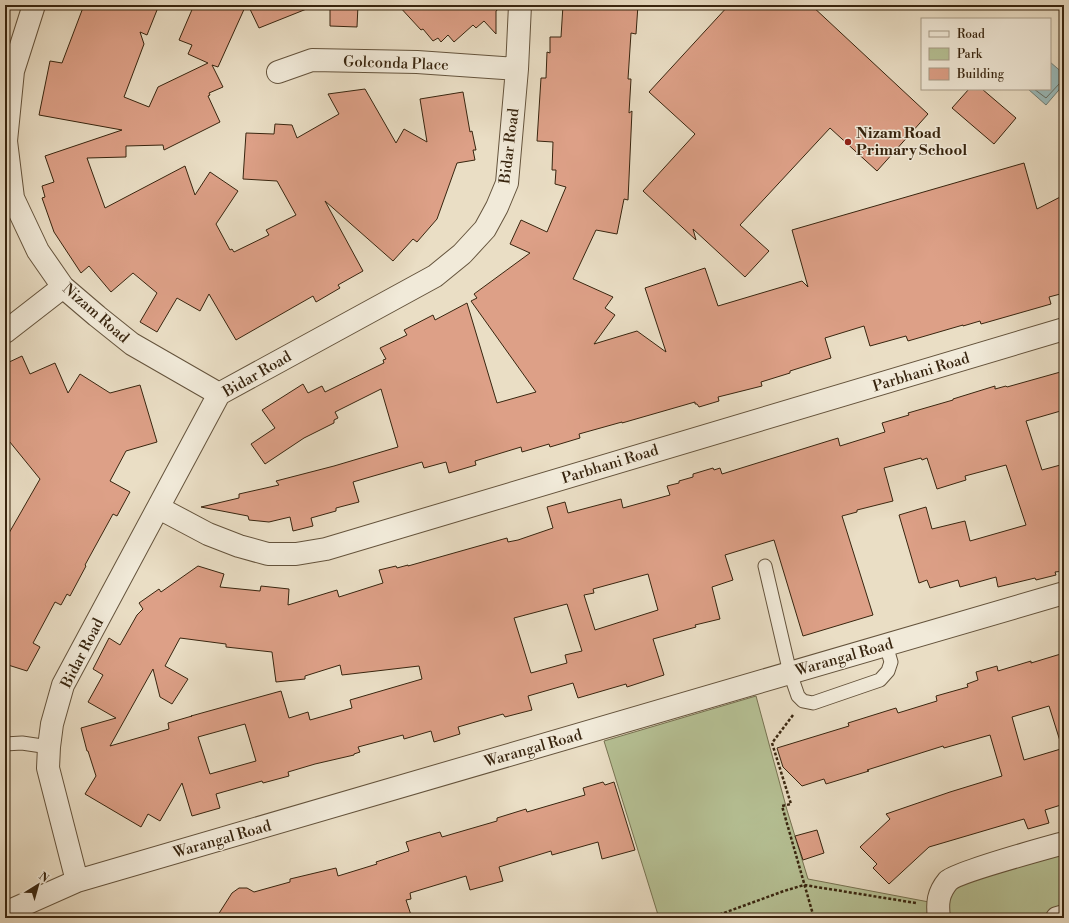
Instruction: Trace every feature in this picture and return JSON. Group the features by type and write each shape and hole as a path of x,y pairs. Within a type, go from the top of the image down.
{"street":[{"name":"Nizam Road","path":"34,5 14,71 6,141 13,198 38,251 63,286 132,344 219,394"},
{"name":"Bidar Road","path":"77,881 48,768 52,724 64,685 219,394 435,276 462,254 485,229 497,207 507,183 517,69 520,5"},
{"name":"Golconda Place","path":"278,72 312,60 417,62 517,69"},
{"path":"5,332 63,286"},
{"name":"Parbhani Road","path":"159,508 208,534 239,546 268,554 296,554 326,549 1064,328"},
{"name":"Warangal Road","path":"5,913 77,881 1064,593"},
{"path":"939,912 938,898 949,880 969,871 1064,843"},
{"path":"1057,918 1064,916"}],"lane":[{"path":"765,566 790,673 798,696 803,701 813,703 880,680 888,671 891,662 886,645"},
{"path":"5,744 22,743 49,747"}],"path":[{"path":"803,701 772,743 791,804 782,806 814,918"},
{"path":"710,918 804,885 939,912"}],"green space":[{"path":"756,696 787,810 808,879 929,902 932,918 659,918 604,741"},
{"path":"1064,849 1064,908 1036,918 945,918 945,895 957,884"}],"water":[{"path":"1051,63 1064,74 1064,84 1046,105 1029,90 1051,90"}],"building":[{"path":"84,5 159,5 147,35 140,32 144,44 124,97 149,107 158,87 208,63 188,54 192,45 179,40 194,5 246,5 218,67 212,65 223,87 209,93 210,95 208,96 220,122 164,150 163,145 126,146 126,157 87,158 105,208 185,166 195,195 210,172 238,191 216,224 230,250 232,249 234,252 269,235 266,230 296,215 277,181 243,179 246,133 274,134 275,124 292,125 297,138 339,114 328,94 365,89 396,143 404,129 427,142 420,99 463,92 470,132 472,131 476,150 473,150 475,160 457,163 437,219 417,242 413,239 393,261 325,201 363,271 338,285 340,288 316,302 313,296 236,340 209,294 200,311 177,298 157,332 140,322 157,293 133,273 111,292 89,266 81,273 54,232 42,198 45,197 42,186 54,182 45,156 122,130 39,115 50,61 62,63"},
{"path":"248,5 314,5 314,6 259,28"},
{"path":"330,5 358,5 357,27 330,26"},
{"path":"398,5 503,5 496,11 496,34 484,21 476,28 473,25 454,42 448,35 441,42 438,38 433,41"},
{"path":"563,5 638,5 636,34 631,33 628,79 631,79 629,113 632,111 628,200 624,199 617,234 596,230 573,279 613,297 605,308 615,315 594,344 637,331 666,352 645,288 705,268 718,306 802,281 808,287 792,230 1024,163 1037,209 1064,195 1064,293 1049,297 1051,304 981,324 980,321 908,341 906,336 870,346 864,326 825,338 831,358 761,382 762,386 718,397 719,401 699,407 695,404 695,402 579,434 580,438 550,447 549,444 522,452 521,447 475,461 476,465 449,473 446,462 424,468 422,462 353,482 359,502 336,508 336,511 311,518 313,526 293,531 290,517 269,522 249,520 248,516 201,507 239,498 239,494 279,485 276,481 398,447 381,389 335,412 338,418 334,420 334,423 304,438 265,464 251,444 275,428 262,410 303,384 308,393 322,386 325,392 384,363 383,360 386,359 380,348 407,335 404,330 433,315 435,320 467,303 497,403 536,392 471,301 477,298 474,294 530,253 510,244 521,220 547,232 566,187 555,184 556,170 552,170 553,142 537,141 541,78 546,78 547,52 550,53 550,37 561,37"},
{"path":"729,5 811,5 928,114 877,171 830,128 740,225 769,251 745,277 693,229 696,240 643,191 695,134 649,92"},
{"path":"968,90 983,90 1016,118 994,144 952,108"},
{"path":"22,356 30,374 55,363 68,393 80,374 110,393 140,385 157,442 126,451 110,481 130,492 117,516 113,514 70,596 67,594 61,605 55,602 33,643 40,647 27,671 5,664 5,540 40,479 5,436 5,364"},
{"path":"1064,371 1064,410 1026,421 1042,470 1064,464 1064,571 1055,572 1056,575 1036,580 1035,578 998,587 996,577 960,587 958,580 930,588 927,580 919,583 899,515 926,507 932,529 965,521 970,541 1026,525 1006,465 965,476 966,480 937,489 927,458 922,460 921,458 884,468 893,501 857,510 857,512 842,516 873,615 803,636 774,540 725,555 733,580 712,587 720,619 695,625 696,627 653,639 664,675 627,687 626,684 578,698 573,683 528,696 532,710 505,717 503,714 458,727 460,734 434,742 431,731 404,739 403,735 358,747 360,752 354,755 288,772 289,776 263,783 262,781 216,794 220,808 192,816 182,783 160,821 148,814 141,827 85,794 96,776 81,728 116,718 88,702 103,675 93,669 109,638 120,645 137,615 143,609 139,603 159,589 161,592 198,566 224,574 220,587 260,591 261,586 289,589 288,605 337,590 339,597 383,583 379,570 396,566 397,568 408,566 507,538 508,542 518,540 553,528 547,507 565,502 568,513 621,499 623,508 670,495 667,486 693,477 693,474 713,468 714,470 720,468 722,474 838,438 840,446 885,432 882,423 909,415 908,413 995,386 995,389","holes":["648,574 658,610 595,630 584,595 594,593 593,589","567,604 582,651 565,655 567,663 531,673 514,618","180,638 226,644 226,647 272,652 276,682 305,679 305,676 340,665 342,675 419,666 422,679 350,700 352,708 310,720 308,712 289,718 281,691 168,723 169,729 110,746 153,669 160,697 172,704 188,679 165,666","245,724 256,761 210,774 198,737"]},
{"path":"1064,653 1064,740 1060,741 1049,706 1012,717 1024,760 1064,748 1064,804 1045,810 1049,823 1028,829 1024,819 929,847 889,884 873,868 877,864 860,847 890,819 886,814 1002,776 990,735 944,748 943,746 826,784 824,779 802,786 783,767 777,748 849,726 848,723 896,708 898,713 937,701 936,696 968,687 967,684 978,680 976,672 997,666 998,671"},
{"path":"603,782 605,785 614,782 635,850 602,859 598,842 552,855 551,851 499,867 503,881 470,890 466,876 410,893 411,899 406,900 412,918 216,918 232,893 239,888 247,888 254,892 290,882 290,879 336,868 338,876 377,864 376,862 409,851 406,842 440,832 442,837 497,821 497,818 526,809 527,812 585,795 583,788"},
{"path":"817,830 824,853 803,860 795,836"}],"place":[{"name":"Nizam Road Primary School","path":"848,142"}]}
